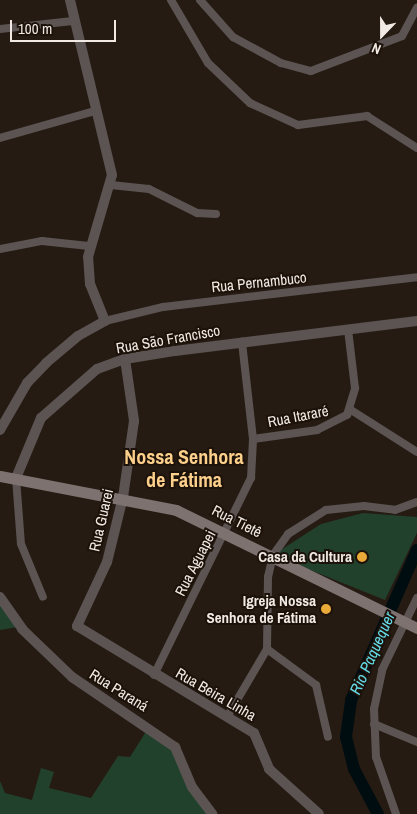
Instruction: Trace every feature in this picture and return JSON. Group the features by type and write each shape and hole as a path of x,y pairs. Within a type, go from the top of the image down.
{"main road":[{"name":"Rua Tietê","path":"0,475 123,496 176,510 226,532 375,608 409,623"}],"street":[{"path":"0,430 27,383 46,363 78,336 105,321 90,284 90,246 111,185 73,21 70,0"},
{"path":"171,0 208,63 250,103 298,125 367,116 417,148"},
{"path":"200,0 233,37 281,63 311,71 402,36 417,8"},
{"path":"0,29 73,21"},
{"path":"0,138 95,111"},
{"path":"111,185 149,189 198,213 216,214"},
{"path":"0,249 42,241 90,246"},
{"name":"Rua Pernambuco","path":"105,321 163,307 417,277"},
{"name":"Rua São Francisco","path":"43,597 22,544 16,478 42,418 76,384 125,359 242,342 417,322"},
{"name":"Rua Itararé","path":"253,439 336,424 351,410 355,388 348,329"},
{"name":"Rua Aguapei","path":"154,675 252,478 253,439 242,342"},
{"name":"Rua Guarei","path":"77,622 107,562 123,496 134,422 125,359"},
{"path":"351,410 417,452"},
{"path":"228,717 267,649 266,596 273,556 288,534 326,510 364,506 395,510 417,502"},
{"name":"Rua Paraná","path":"0,597 22,629 72,677 176,748 192,787 212,814"},
{"path":"396,814 376,757 374,724 382,670 409,623 417,598"},
{"name":"Rua Beira Linha","path":"77,622 93,640 254,733 268,769 319,814"},
{"path":"267,649 316,685 328,737"},
{"path":"374,724 417,742"}],"green space":[{"path":"363,513 417,517 417,533 385,600 273,555 321,524"},
{"path":"0,596 18,627 0,630"},
{"path":"147,730 174,750 204,803 215,814 0,814 0,781 5,793 32,800 41,768 54,772 49,788 91,798 118,756 130,757"}],"waterway":[{"name":"Rio Paquequer","path":"378,814 354,769 346,737 351,700 417,550"}],"place":[{"name":"Casa da Cultura","path":"362,557"},
{"name":"Igreja Nossa Senhora de Fátima","path":"326,609"}],"district":[{"name":"Nossa Senhora de Fátima","path":"184,468"}]}
